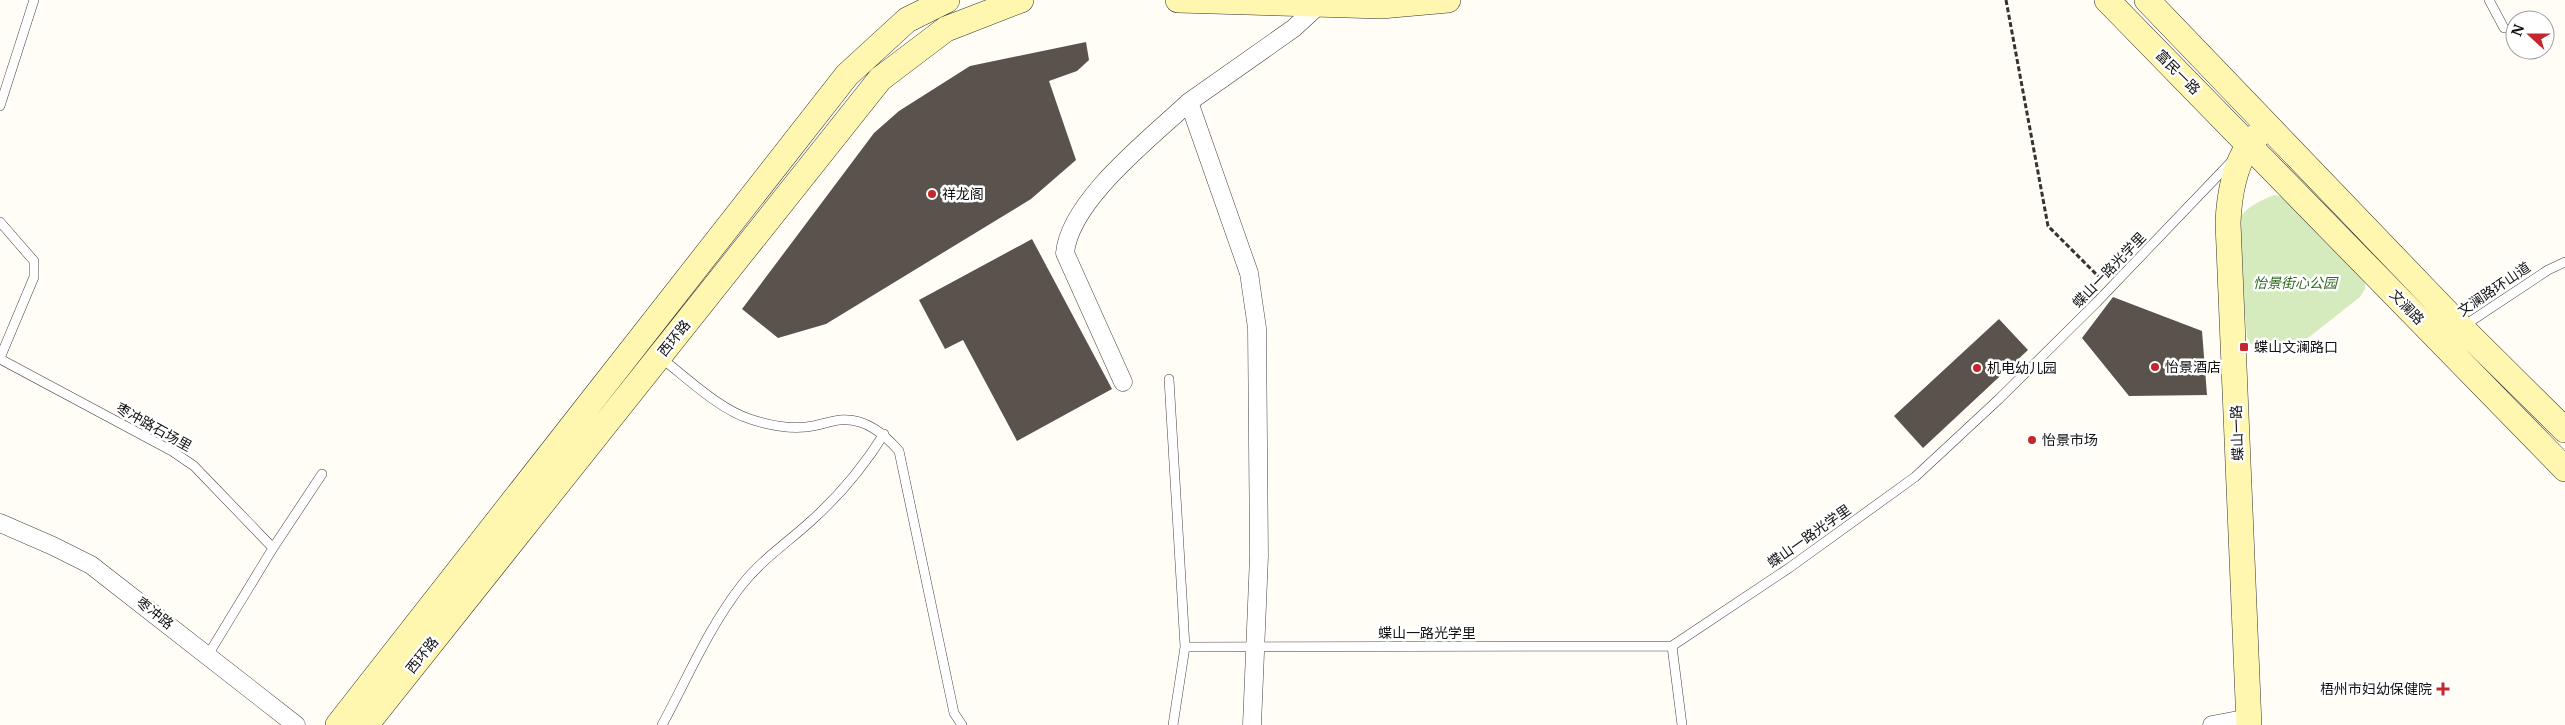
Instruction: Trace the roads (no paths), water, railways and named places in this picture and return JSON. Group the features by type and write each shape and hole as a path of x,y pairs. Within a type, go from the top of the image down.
{"main road":[{"name":"西环路","path":"338,725 847,75 907,20 947,0"},
{"name":"西环路","path":"366,725 880,79 946,29 1021,0"},
{"path":"1178,0 1321,2 1381,6 1448,0"},
{"name":"富民一路","path":"2107,0 2248,144"},
{"name":"文澜路","path":"2147,0 2268,127 2450,334 2565,469"},
{"path":"2248,144 2268,127"},
{"name":"文澜路","path":"2248,144 2450,334 2565,430"},
{"name":"蝶山一路","path":"2248,144 2235,175 2230,196 2228,223 2249,722"}],"street":[{"path":"1123,382 1065,253 1066,238 1075,220 1114,172 1189,102 1294,28 1321,2"},
{"path":"1189,102 1249,273 1256,328 1259,556 1252,725"},
{"name":"枣冲路","path":"0,523 91,565 296,725"},
{"path":"2212,725 2249,722"}],"lane":[{"path":"0,106 34,0"},
{"path":"2489,0 2504,28"},
{"name":"蝶山一路光学里","path":"1185,647 1672,646 1789,568 1915,477 1999,399 2110,289 2248,144"},
{"path":"0,222 34,261 34,277 0,359"},
{"name":"文澜路环山道","path":"2450,334 2548,270 2565,262"},
{"path":"659,357 721,404 747,418 780,427 807,427 842,420 866,424 884,434 899,451 954,714 962,725"},
{"name":"枣冲路石场里","path":"0,359 180,456 194,466 273,548"},
{"path":"1169,379 1185,647 1173,725"},
{"path":"662,725 717,624 741,586 773,552 812,521 866,464 884,434"},
{"path":"208,656 273,548 322,474"},
{"path":"1672,646 1682,725"}],"place":[{"name":"祥龙阁","path":"932,194"},
{"name":"蝶山文澜路口","path":"2244,347"},
{"name":"怡景酒店","path":"2155,367"},
{"name":"机电幼儿园","path":"1977,368"},
{"name":"怡景市场","path":"2032,440"},
{"name":"梧州市妇幼保健院","path":"2443,689"}],"park label":[{"name":"怡景街心公园","path":"2295,283"}]}
